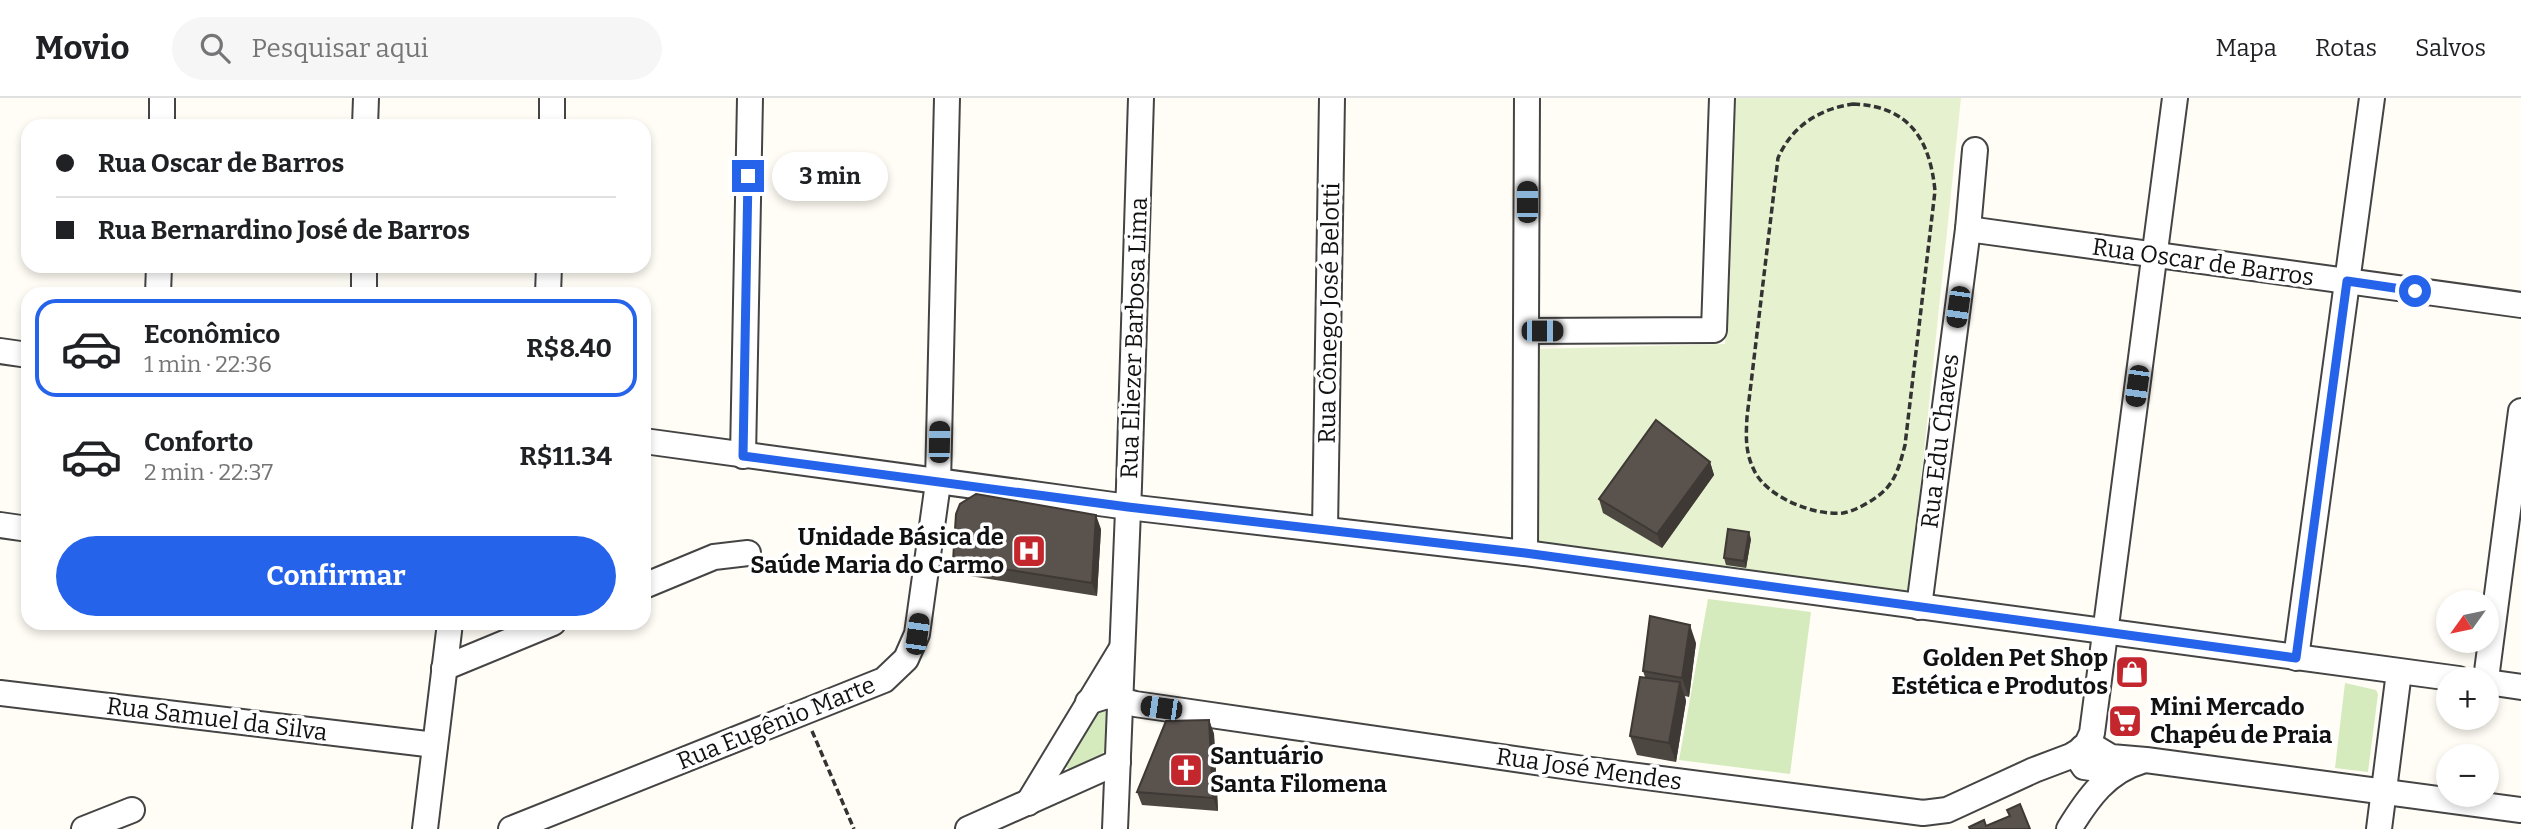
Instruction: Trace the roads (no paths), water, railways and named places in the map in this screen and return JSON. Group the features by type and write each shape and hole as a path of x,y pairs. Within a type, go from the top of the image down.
{"street":[{"path":"162,98 162,119"},
{"path":"365,119 366,98"},
{"path":"552,98 552,119"},
{"path":"743,456 750,98"},
{"name":"Rua Eugênio Marte","path":"511,829 884,680 906,659 917,634 938,483 947,98"},
{"name":"Rua Eliezer Barbosa Lima","path":"1115,829 1141,98"},
{"name":"Rua Cônego José Belotti","path":"1325,529 1332,98"},
{"path":"1525,553 1527,98"},
{"path":"1526,331 1714,330 1722,98"},
{"path":"2073,823 2085,780 2084,752 2092,733 2175,98"},
{"path":"2296,658 2372,98"},
{"name":"Rua Edu Chaves","path":"1919,607 1968,229 1975,150"},
{"name":"Rua Oscar de Barros","path":"1968,229 2521,305"},
{"path":"0,351 21,354"},
{"path":"2488,667 2521,411"},
{"path":"651,443 1128,507 1525,553 2436,676"},
{"path":"0,525 21,528"},
{"path":"651,583 714,557 748,553"},
{"path":"425,829 449,630"},
{"path":"444,668 536,630"},
{"path":"1028,803 1123,646"},
{"path":"2379,829 2399,672"},
{"path":"2499,683 2521,687"},
{"name":"Rua Samuel da Silva","path":"0,693 435,745"},
{"name":"Rua José Mendes","path":"1088,702 1107,696 1584,769 1923,813 1947,810 2084,752"},
{"path":"2084,752 2521,810"},
{"path":"2073,823 2116,771 2146,760"},
{"path":"968,829 1118,762"},
{"path":"1028,803 1105,789 1116,793"},
{"path":"84,829 132,810"}],"place":[{"name":"Unidade Básica de Saúde Maria do Carmo","path":"1029,551"},
{"name":"Golden Pet Shop Estética e Produtos","path":"2132,672"},
{"name":"Mini Mercado Chapéu de Praia","path":"2125,721"},
{"name":"Santuário Santa Filomena","path":"1186,770"}]}
